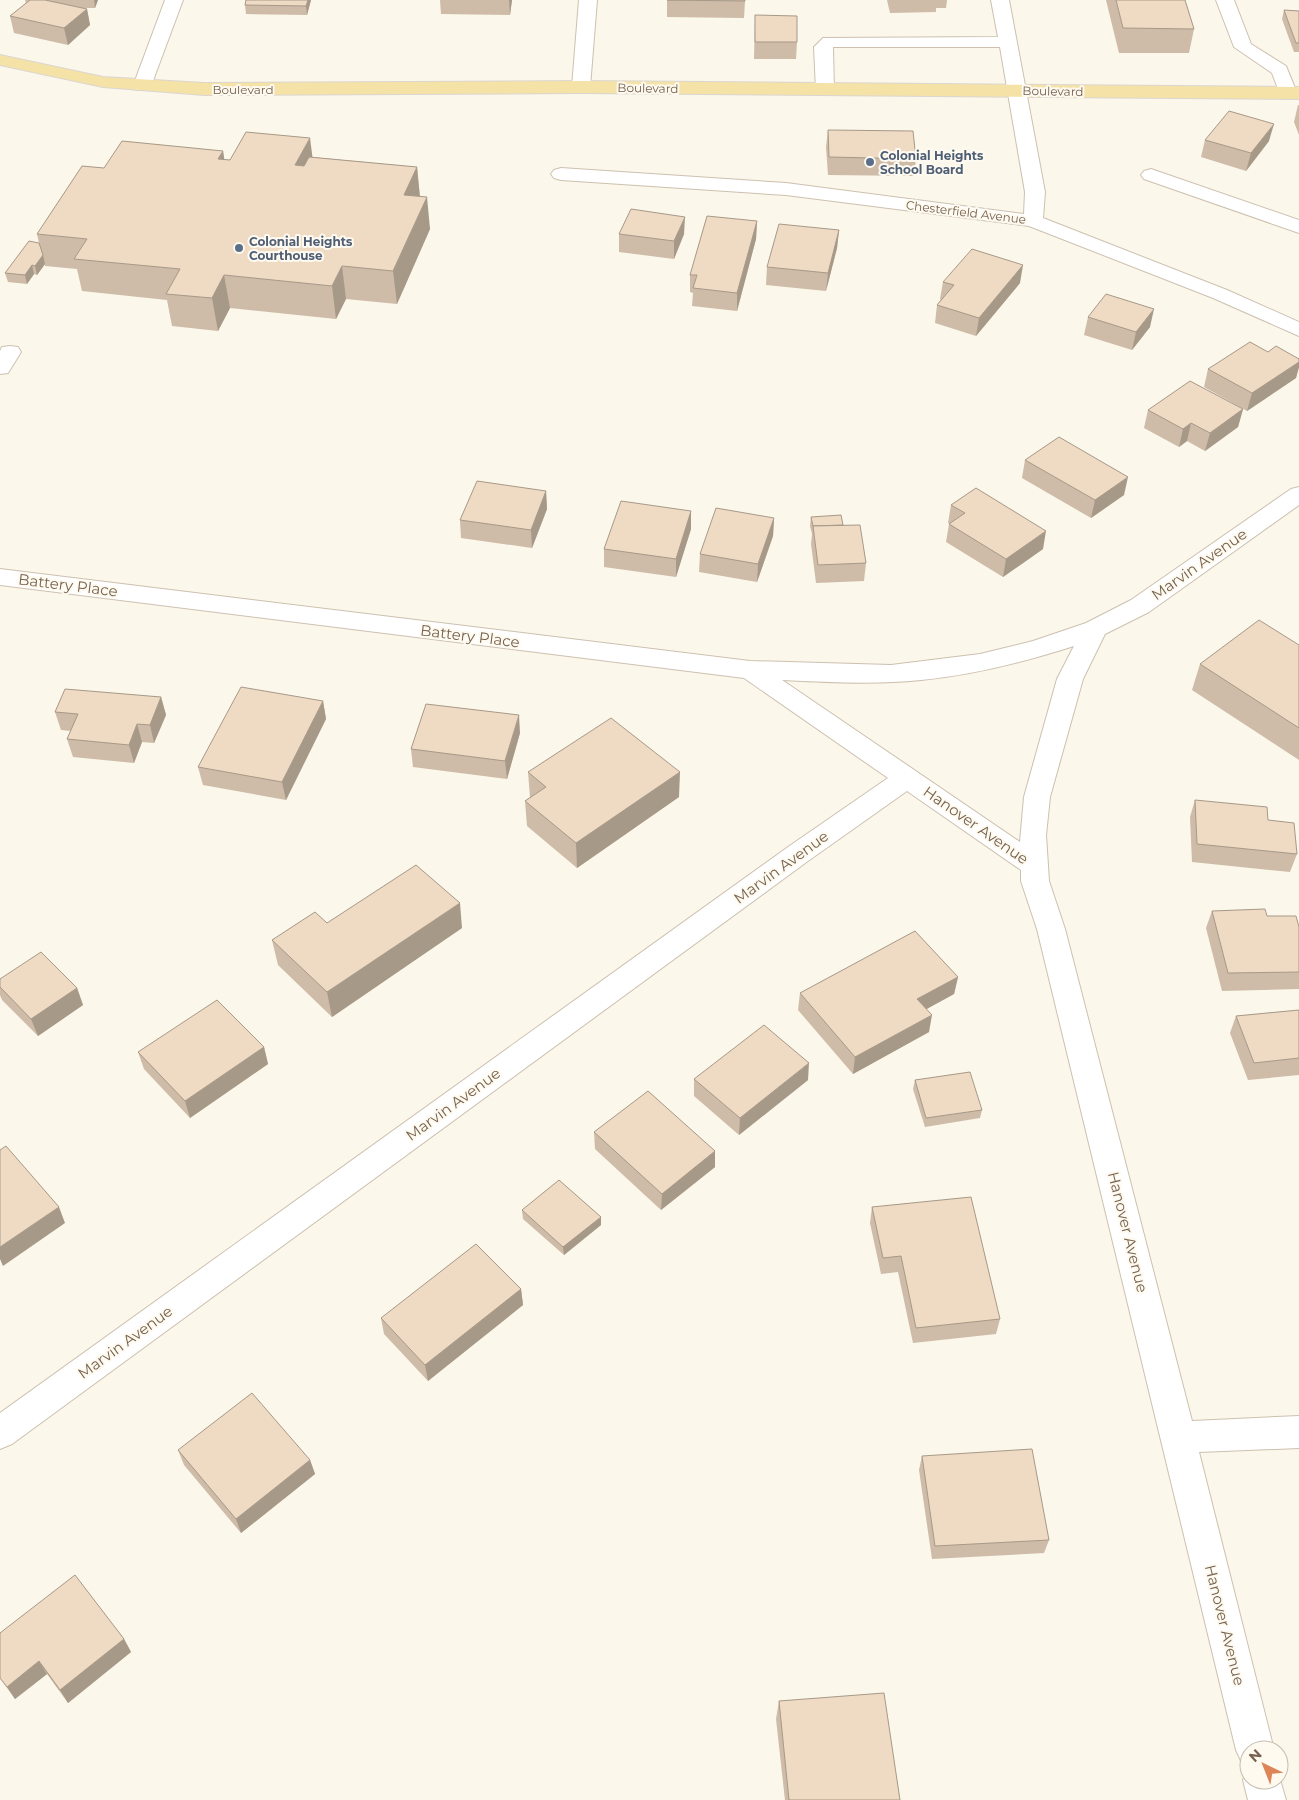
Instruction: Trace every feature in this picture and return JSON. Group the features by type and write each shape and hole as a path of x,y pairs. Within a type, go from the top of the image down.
{"main road":[{"name":"Boulevard","path":"0,60 85,80 142,86 204,89 309,90 581,87 825,91 1017,90 1294,93"}],"street":[{"path":"142,86 174,0"},
{"path":"581,87 588,0"},
{"path":"1000,0 1035,192 1033,221"},
{"path":"1225,0 1243,47 1280,70 1294,93"},
{"path":"825,91 823,48 829,42 1008,42"},
{"name":"Chesterfield Avenue","path":"562,174 786,189 1033,221 1220,294 1299,330"},
{"path":"1151,175 1299,227"},
{"name":"Marvin Avenue","path":"750,670 862,674 927,671 1001,658 1060,643 1095,629 1140,606 1299,494"},
{"name":"Battery Place","path":"0,577 750,670 907,778"},
{"path":"1034,865 1033,835 1041,779 1070,679 1095,629"},
{"name":"Marvin Avenue","path":"0,1433 798,854 907,778"},
{"name":"Hanover Avenue","path":"907,778 1034,865 1035,881 1051,929 1179,1437 1253,1740"},
{"path":"1179,1437 1299,1432"}],"building":[{"path":"30,0 45,0 87,9 64,28 10,16"},
{"path":"246,0 308,0 306,6 245,5"},
{"path":"667,0 745,0 745,1"},
{"path":"1116,0 1185,0 1194,29 1123,28"},
{"path":"1284,10 1299,11 1299,43 1296,43"},
{"path":"755,15 797,16 797,42 755,42"},
{"path":"1229,111 1274,124 1251,153 1205,140"},
{"path":"828,130 913,131 916,159 829,157"},
{"name":"Colonial Heights Courthouse","path":"246,132 310,138 295,165 304,166 309,157 417,167 404,195 427,197 393,271 342,266 332,286 224,275 212,298 166,294 180,269 74,259 87,239 37,234 82,166 104,168 122,141 223,151 218,159 230,160"},
{"path":"631,209 685,217 674,241 619,234"},
{"path":"707,216 757,221 737,293 693,288 697,275 690,275"},
{"path":"779,224 839,230 828,273 767,267"},
{"path":"29,241 39,243 43,255 35,266 32,265 25,275 5,273"},
{"path":"972,249 1023,265 979,318 937,305 954,285 943,282"},
{"path":"1106,294 1154,309 1136,332 1088,317"},
{"path":"1250,342 1268,352 1276,346 1299,359 1299,362 1252,393 1208,369"},
{"path":"1190,381 1243,409 1210,433 1191,423 1183,429 1148,410"},
{"path":"1059,437 1128,477 1095,500 1025,460"},
{"path":"477,481 546,491 531,530 460,520"},
{"path":"976,488 1046,531 1006,559 949,524 965,513 951,505"},
{"path":"621,501 691,511 676,559 604,549"},
{"path":"716,508 774,518 758,564 700,554"},
{"path":"841,515 843,525 813,526 811,517"},
{"path":"860,525 866,563 818,565 813,526"},
{"path":"1259,620 1299,645 1299,728 1200,664"},
{"path":"241,687 323,701 282,782 198,767"},
{"path":"65,689 161,697 150,725 137,724 129,745 67,739 78,714 55,712"},
{"path":"426,704 519,715 505,761 411,749"},
{"path":"611,718 680,772 576,843 525,801 546,787 528,772"},
{"path":"1195,800 1267,807 1268,820 1294,823 1297,854 1197,844"},
{"path":"416,865 460,903 327,992 272,940 315,912 327,923"},
{"path":"1265,909 1267,916 1296,916 1299,927 1299,972 1228,973 1212,911"},
{"path":"915,931 958,977 917,999 932,1015 855,1057 800,993"},
{"path":"41,952 77,988 31,1019 0,987 0,979"},
{"path":"217,1000 264,1047 185,1101 138,1052"},
{"path":"1299,1010 1299,1058 1254,1063 1236,1016"},
{"path":"764,1025 809,1063 740,1118 694,1079"},
{"path":"970,1072 982,1110 926,1118 915,1080"},
{"path":"648,1091 715,1151 662,1194 594,1132"},
{"path":"6,1146 59,1207 0,1247 0,1150"},
{"path":"559,1180 601,1217 563,1247 522,1210"},
{"path":"971,1197 1000,1319 916,1328 901,1256 883,1258 872,1207"},
{"path":"476,1244 521,1289 425,1365 381,1318"},
{"path":"252,1393 310,1460 236,1519 178,1450"},
{"path":"1032,1449 1049,1540 935,1546 922,1456"},
{"path":"75,1575 124,1639 60,1690 39,1661 7,1687 0,1678 0,1633"},
{"path":"884,1693 900,1800 789,1800 779,1701"}],"place":[{"name":"Colonial Heights School Board","path":"870,162"},
{"name":"Colonial Heights Courthouse","path":"239,248"}]}
